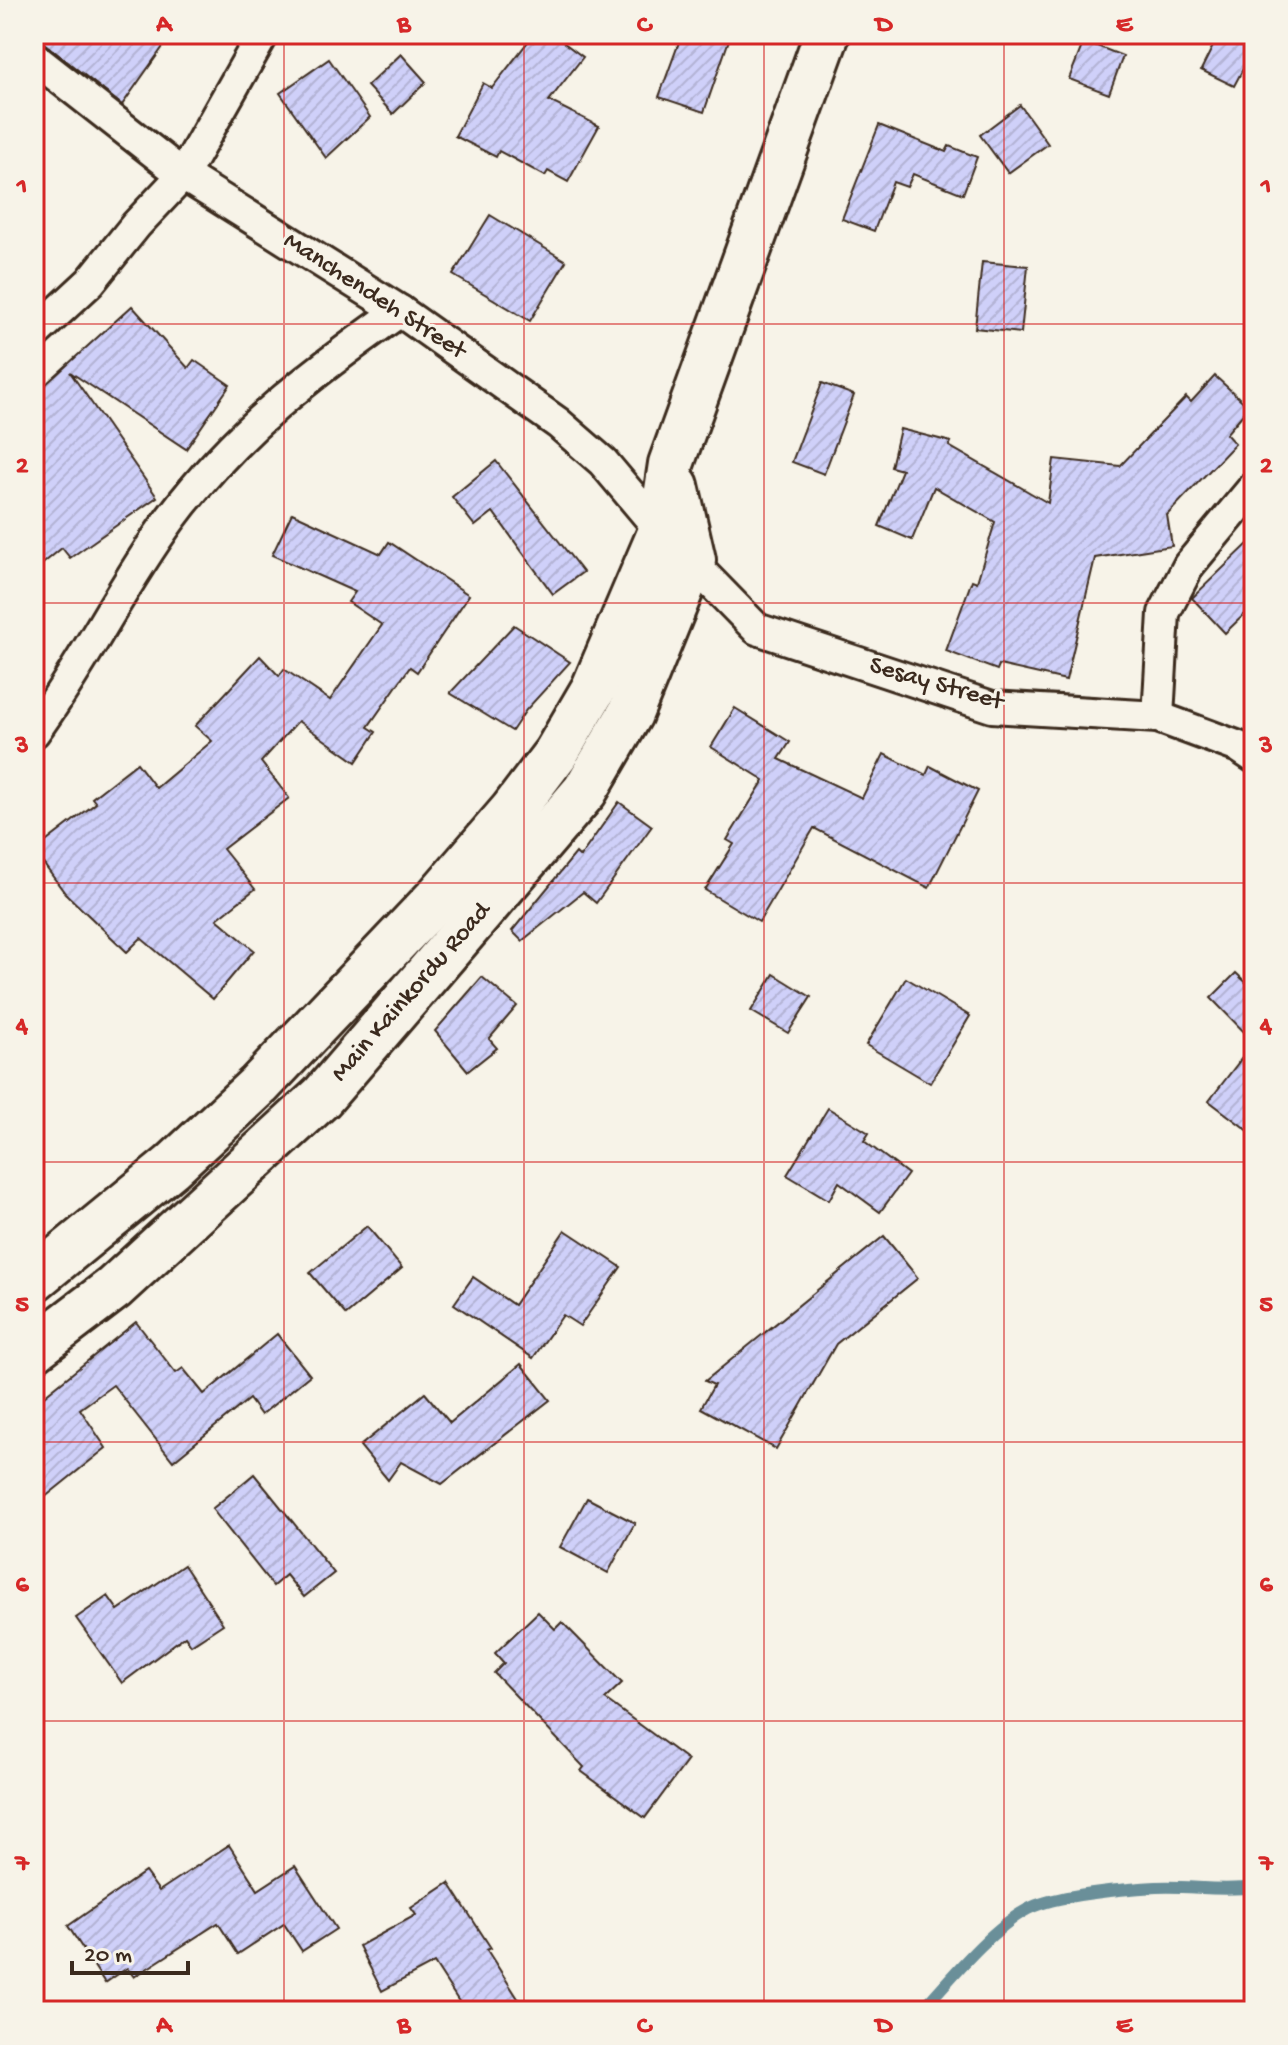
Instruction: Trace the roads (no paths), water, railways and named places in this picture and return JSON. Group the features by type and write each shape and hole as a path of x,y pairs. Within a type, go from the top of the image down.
{"main road":[{"path":"34,1279 172,1166 259,1085 436,899 512,811 556,753 594,688 661,531 671,464 827,34"},
{"path":"671,464 693,560"},
{"name":"Main Kainkordu Road","path":"34,1349 114,1288 322,1097 585,791 630,714 693,560"},
{"path":"77,1246 114,1288"}],"street":[{"path":"34,334 90,282 136,225 183,175 263,34"},
{"name":"Manchendeh Street","path":"34,58 183,175 400,311 558,423 603,462 661,531 693,560"},
{"path":"34,732 171,518 200,484 249,429 303,380 400,311"},
{"path":"1158,717 1164,613 1189,565 1254,487"},
{"name":"Sesay Street","path":"693,560 757,629 992,707 1158,717 1239,747 1254,757"}],"waterway":[{"path":"921,2011 999,1929 1040,1904 1143,1888 1254,1887"}]}
